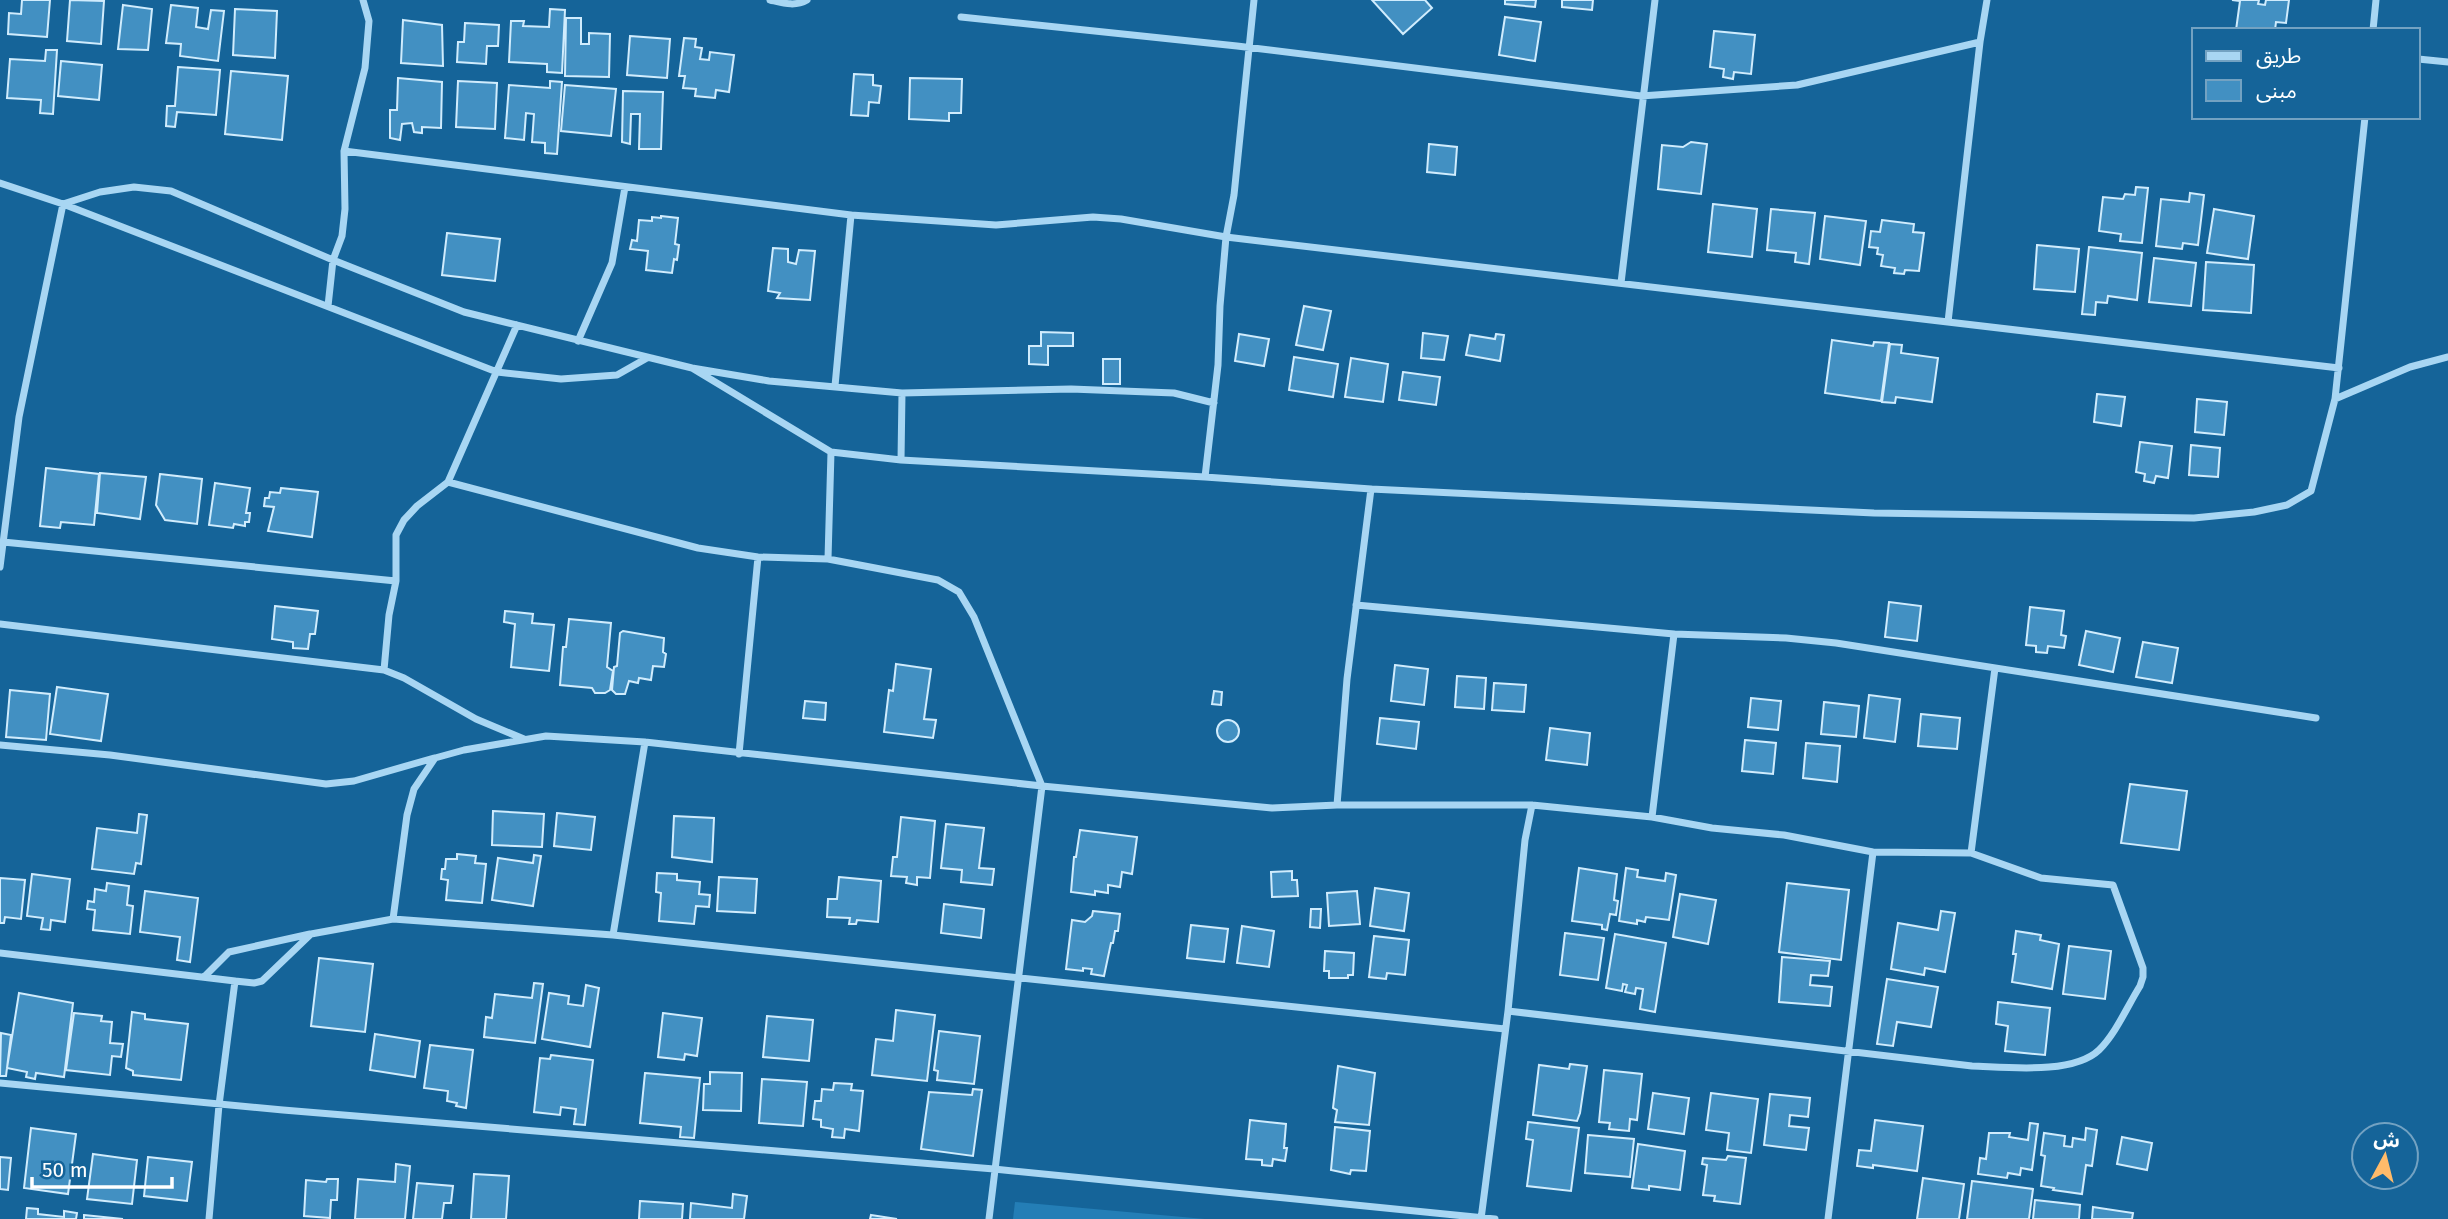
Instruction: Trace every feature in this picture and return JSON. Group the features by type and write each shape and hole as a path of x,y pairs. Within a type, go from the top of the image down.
{"street":[{"path":"328,306 332,260 342,236 345,209 344,151 365,68 369,21 363,0"},
{"path":"770,0 789,4 800,4 807,0"},
{"path":"1205,477 1214,403 1227,237 1234,195 1254,0"},
{"path":"1621,283 1655,0"},
{"path":"1948,322 1987,0"},
{"path":"2373,28 2376,0"},
{"path":"961,17 1248,48 1642,96 1797,85 1980,42"},
{"path":"2420,60 2448,62"},
{"path":"692,369 831,452 901,460 1371,489 1874,513 2214,516 2254,512 2287,505 2311,491 2335,399 2365,119"},
{"path":"344,151 851,215 996,225 1093,217 1121,219 1227,237 2339,368"},
{"path":"0,183 63,204 497,372 561,379 617,375 647,358"},
{"path":"63,204 100,192 134,187 171,191 332,260 464,312 692,369 769,382 902,393 1084,389 1174,393 1214,403"},
{"path":"578,341 612,263 625,187"},
{"path":"0,567 19,418 63,204"},
{"path":"835,386 851,215"},
{"path":"384,670 389,615 396,581 396,535 404,520 417,506 448,482 517,325"},
{"path":"2335,399 2410,367 2448,357"},
{"path":"901,460 902,393"},
{"path":"828,559 831,452"},
{"path":"448,482 698,548 758,556 828,559 938,580 959,592 974,617 1042,786 989,1219"},
{"path":"1337,805 1347,679 1371,489"},
{"path":"3,542 396,581"},
{"path":"739,754 758,556"},
{"path":"1356,605 1674,634 1805,639 2316,718"},
{"path":"0,624 384,670 404,678 476,719 525,739"},
{"path":"1652,817 1674,634"},
{"path":"1970,853 1995,668"},
{"path":"0,745 110,755 326,784 354,781 435,758 546,736 645,742 1042,786 1272,808 1337,805 1532,805 1652,817 1712,828 1784,835 1872,852 1970,853 2041,878 2110,884 2115,888 2143,968 2143,977 2098,1051 2081,1062 2036,1068 1972,1066 1507,1011"},
{"path":"614,935 645,742"},
{"path":"393,919 407,815 414,789 435,758"},
{"path":"1482,1218 1525,840 1532,805"},
{"path":"1828,1219 1872,852"},
{"path":"204,977 229,952 393,919 614,935 1505,1029"},
{"path":"0,953 254,983 262,981 311,934"},
{"path":"209,1219 219,1105 235,981"},
{"path":"0,1083 219,1105 994,1169 1495,1219"}],"shaded area":[{"path":"1015,1202 1205,1219 1013,1219"}],"building":[{"path":"22,0 50,0 47,37 8,34 9,13 21,14"},
{"path":"70,0 104,1 101,44 67,41"},
{"path":"1372,0 1425,0 1432,8 1403,34"},
{"path":"1505,0 1536,0 1535,7 1505,4"},
{"path":"1562,0 1593,0 1592,10 1562,7"},
{"path":"2232,0 2259,0 2258,4 2265,5 2266,0 2289,0 2286,23 2276,22 2275,28 2236,28 2240,1"},
{"path":"123,5 152,9 148,50 118,49"},
{"path":"171,5 198,8 196,27 208,29 211,10 224,11 218,61 180,56 181,44 166,43"},
{"path":"235,9 277,11 275,58 233,55"},
{"path":"550,9 565,10 562,73 547,72 547,64 509,62 511,21 524,21 523,26 549,27"},
{"path":"1505,17 1541,22 1535,61 1499,55"},
{"path":"566,18 581,18 581,44 589,44 589,33 610,34 609,77 565,76"},
{"path":"403,20 442,25 443,66 401,63"},
{"path":"465,23 499,25 498,46 487,46 486,64 457,62 458,42 464,42"},
{"path":"1714,31 1755,35 1751,74 1734,72 1733,79 1723,77 1724,69 1710,67"},
{"path":"630,36 670,39 667,78 627,75"},
{"path":"684,38 696,39 695,47 702,48 700,59 709,60 710,52 734,55 729,92 716,90 715,98 695,96 696,89 683,88 685,76 679,76"},
{"path":"46,50 57,50 53,114 40,113 41,100 7,98 10,59 45,61"},
{"path":"61,61 102,65 99,100 58,96"},
{"path":"178,67 220,70 216,115 177,112 175,127 166,126 167,106 175,106"},
{"path":"231,71 288,76 282,140 225,134"},
{"path":"854,74 873,75 873,85 881,86 879,103 869,102 868,116 851,115"},
{"path":"398,78 442,82 441,128 422,127 422,133 414,132 412,123 402,124 400,140 390,138 390,110 397,110"},
{"path":"910,78 962,79 961,113 949,113 949,121 909,119"},
{"path":"458,81 497,83 495,129 456,127"},
{"path":"550,81 562,82 557,154 545,153 545,143 532,142 534,114 526,113 524,140 505,138 509,85 550,88"},
{"path":"565,85 616,89 611,136 561,131"},
{"path":"623,91 663,92 661,149 639,149 640,114 631,114 630,144 622,142"},
{"path":"1691,142 1707,144 1701,194 1658,189 1662,145 1683,147"},
{"path":"1429,144 1457,147 1455,175 1427,172"},
{"path":"2136,187 2148,188 2142,243 2120,241 2121,234 2099,231 2103,197 2123,199 2125,194 2135,195"},
{"path":"2190,193 2204,195 2198,245 2183,243 2182,249 2156,246 2161,199 2189,202"},
{"path":"1713,204 1757,209 1752,257 1708,252"},
{"path":"1771,209 1815,213 1809,264 1795,262 1796,253 1767,250"},
{"path":"2214,209 2254,216 2248,259 2207,253"},
{"path":"1825,216 1866,221 1860,265 1820,259"},
{"path":"652,217 678,218 675,244 679,245 672,273 646,270 648,251 630,249 632,240 637,241 639,220 652,221"},
{"path":"1882,220 1914,224 1913,232 1924,233 1919,271 1905,270 1904,274 1894,273 1895,268 1881,266 1883,255 1877,254 1878,248 1869,247 1871,231 1880,232"},
{"path":"447,233 500,239 495,281 442,275"},
{"path":"2037,245 2079,249 2075,292 2034,289"},
{"path":"2089,247 2142,253 2137,300 2108,296 2107,303 2096,302 2095,315 2082,314"},
{"path":"773,248 788,249 788,262 796,264 799,250 815,251 810,300 777,298 780,293 768,291"},
{"path":"2154,258 2196,263 2191,306 2149,302"},
{"path":"2206,262 2254,265 2251,313 2203,310"},
{"path":"1304,306 1331,311 1323,350 1296,345"},
{"path":"1041,332 1073,333 1073,346 1048,346 1048,365 1029,364 1029,346 1041,346"},
{"path":"1423,333 1448,336 1444,360 1421,358"},
{"path":"1239,334 1269,339 1264,366 1235,361"},
{"path":"1496,334 1504,335 1500,361 1466,355 1470,335 1495,339"},
{"path":"1832,340 1873,346 1874,342 1889,343 1881,401 1825,393"},
{"path":"1890,344 1902,345 1901,353 1938,358 1932,402 1896,397 1895,403 1882,402"},
{"path":"1294,357 1338,364 1333,397 1289,390"},
{"path":"1351,358 1388,364 1383,402 1345,397"},
{"path":"1103,359 1120,359 1120,384 1103,384"},
{"path":"1403,372 1440,377 1436,405 1399,400"},
{"path":"2097,394 2125,397 2121,426 2094,422"},
{"path":"2197,399 2227,402 2224,435 2195,432"},
{"path":"2140,442 2172,446 2168,478 2156,476 2154,483 2144,481 2145,474 2136,472"},
{"path":"2191,445 2220,448 2218,477 2189,475"},
{"path":"46,468 99,474 94,525 61,522 60,528 40,526"},
{"path":"100,473 146,477 140,519 97,513"},
{"path":"160,474 202,479 197,524 165,520 156,505"},
{"path":"215,483 250,488 246,513 250,513 249,522 245,522 245,526 234,524 233,528 209,525"},
{"path":"281,488 318,492 312,537 268,531 274,507 264,506 265,498 269,498 270,492 280,493"},
{"path":"1889,602 1921,606 1917,641 1885,637"},
{"path":"275,606 318,611 315,634 310,634 308,649 293,648 293,642 272,639"},
{"path":"2030,607 2064,611 2061,635 2066,636 2064,648 2048,646 2047,653 2036,652 2036,646 2026,645"},
{"path":"505,611 533,614 532,623 554,625 549,671 511,667 515,624 504,622"},
{"path":"569,619 611,623 607,667 613,671 610,690 605,693 595,693 592,688 560,685 563,647 566,647"},
{"path":"623,631 664,638 663,652 666,654 664,667 653,666 651,680 639,678 638,683 629,681 625,694 616,694 612,690 614,667 617,666 620,633"},
{"path":"2086,631 2120,638 2113,672 2079,665"},
{"path":"2143,642 2178,648 2172,683 2136,677"},
{"path":"896,664 931,669 924,719 936,720 933,738 884,732 889,690 893,691"},
{"path":"1395,665 1428,669 1424,705 1391,701"},
{"path":"1457,676 1486,678 1484,709 1455,707"},
{"path":"1494,683 1526,685 1524,712 1492,710"},
{"path":"57,687 108,694 101,741 50,734"},
{"path":"10,690 50,694 46,740 6,737"},
{"path":"1214,691 1222,692 1221,705 1212,704"},
{"path":"1869,695 1900,699 1895,742 1864,738"},
{"path":"1751,698 1781,701 1778,730 1748,727"},
{"path":"805,701 826,703 825,720 803,718"},
{"path":"1824,702 1859,706 1856,737 1821,734"},
{"path":"1921,714 1960,718 1957,749 1918,746"},
{"path":"1380,718 1419,722 1416,749 1377,744"},
{"path":"1228,720 1236,723 1239,731 1236,739 1228,742 1220,739 1217,731 1220,723"},
{"path":"1550,728 1590,733 1587,765 1546,760"},
{"path":"1745,740 1776,743 1773,774 1742,771"},
{"path":"1806,743 1840,746 1837,782 1803,778"},
{"path":"2130,784 2187,791 2179,850 2121,843"},
{"path":"493,811 544,814 542,847 492,845"},
{"path":"557,813 595,817 591,850 554,846"},
{"path":"139,814 147,815 141,864 136,863 134,874 92,869 97,828 137,833"},
{"path":"674,816 714,818 712,862 672,857"},
{"path":"901,817 935,821 930,878 917,877 917,885 906,883 907,877 891,876 893,857 897,857"},
{"path":"946,824 984,828 979,868 994,869 992,885 961,882 962,870 941,868"},
{"path":"1080,830 1137,837 1132,874 1122,872 1120,887 1108,885 1108,893 1095,891 1095,895 1071,892"},
{"path":"457,854 476,856 475,863 486,864 482,903 446,900 448,880 441,879 442,869 445,869 446,859 457,859"},
{"path":"534,855 541,856 533,906 492,900 498,858 533,863"},
{"path":"1579,868 1617,874 1614,900 1618,901 1616,915 1610,914 1607,930 1602,929 1602,925 1572,921"},
{"path":"1626,868 1638,870 1637,877 1665,881 1666,873 1676,875 1669,920 1646,917 1645,922 1637,920 1637,924 1619,921"},
{"path":"1292,871 1292,880 1297,880 1298,896 1272,897 1271,872"},
{"path":"657,873 677,874 677,880 700,882 699,894 710,895 709,907 696,906 694,924 659,921 661,893 656,892"},
{"path":"32,874 70,879 65,922 51,920 50,930 41,929 43,918 27,916"},
{"path":"719,877 757,879 755,913 717,911"},
{"path":"839,877 881,881 878,922 857,920 856,924 849,924 850,918 827,917 828,899 837,899"},
{"path":"0,878 25,880 21,919 5,917 4,923 0,923"},
{"path":"107,883 129,886 127,905 133,906 130,934 93,930 95,910 87,909 88,901 94,902 95,889 106,891"},
{"path":"1787,883 1849,890 1841,960 1779,952"},
{"path":"1375,888 1409,893 1404,931 1370,926"},
{"path":"145,891 198,898 190,962 177,960 180,937 140,932"},
{"path":"1357,891 1360,924 1329,926 1327,893"},
{"path":"1680,894 1716,900 1708,944 1673,937"},
{"path":"944,904 984,909 981,938 941,933"},
{"path":"1311,909 1321,909 1320,928 1310,927"},
{"path":"1093,911 1120,914 1118,931 1115,931 1111,943 1104,976 1091,974 1092,969 1066,969 1072,920 1085,922 1092,916"},
{"path":"1941,911 1955,913 1945,972 1925,968 1924,975 1891,969 1898,923 1938,930"},
{"path":"1191,925 1228,929 1224,962 1187,958"},
{"path":"1242,926 1274,931 1269,967 1237,963"},
{"path":"2016,931 2041,935 2040,940 2059,944 2052,989 2012,982"},
{"path":"1565,933 1604,938 1598,980 1560,975"},
{"path":"1615,934 1666,943 1655,1012 1640,1009 1643,989 1636,988 1635,994 1625,992 1627,985 1623,984 1622,991 1606,988"},
{"path":"1374,936 1409,940 1405,975 1387,973 1386,979 1369,977"},
{"path":"2069,946 2111,951 2105,999 2063,994"},
{"path":"1325,951 1354,953 1353,975 1348,975 1348,978 1329,978 1329,971 1324,971"},
{"path":"1782,957 1830,961 1828,976 1811,975 1810,985 1832,987 1830,1006 1779,1002"},
{"path":"319,958 373,964 365,1032 311,1026"},
{"path":"1887,979 1938,987 1931,1027 1897,1022 1893,1046 1877,1044"},
{"path":"534,983 543,984 535,1043 484,1037 486,1017 492,1018 495,994 532,998"},
{"path":"586,985 599,988 590,1047 542,1039 549,993 569,996 568,1004 583,1006"},
{"path":"19,993 73,1003 64,1077 36,1073 35,1079 26,1077 27,1072 7,1068"},
{"path":"1998,1002 2050,1008 2045,1055 2005,1051 2008,1026 1996,1024"},
{"path":"896,1010 935,1015 927,1081 872,1075 876,1039 893,1041"},
{"path":"132,1012 145,1014 145,1019 188,1024 181,1080 133,1075 133,1071 126,1068"},
{"path":"74,1013 102,1016 101,1021 112,1022 110,1043 123,1044 121,1057 112,1056 110,1075 66,1070"},
{"path":"663,1013 702,1018 697,1056 685,1054 684,1060 658,1057"},
{"path":"767,1016 813,1020 809,1061 763,1057"},
{"path":"939,1031 980,1036 974,1084 937,1080 938,1071 934,1070"},
{"path":"1,1033 11,1035 6,1076 0,1076"},
{"path":"375,1034 420,1041 415,1077 370,1070"},
{"path":"430,1045 473,1050 466,1108 447,1101 448,1091 424,1088"},
{"path":"551,1055 593,1060 585,1125 574,1124 576,1109 561,1107 560,1115 534,1112 540,1058 550,1059"},
{"path":"1570,1064 1587,1066 1577,1121 1533,1115 1539,1065 1569,1069"},
{"path":"1338,1066 1375,1073 1369,1125 1335,1122 1337,1110 1333,1108"},
{"path":"1604,1070 1642,1074 1637,1120 1630,1119 1629,1131 1609,1129 1610,1123 1599,1122"},
{"path":"710,1072 742,1073 741,1111 703,1110 704,1084 710,1084"},
{"path":"645,1073 700,1078 694,1138 680,1137 681,1127 640,1123"},
{"path":"762,1079 807,1082 803,1126 759,1123"},
{"path":"834,1083 852,1084 851,1090 863,1091 859,1131 845,1129 844,1138 832,1137 833,1129 821,1127 821,1120 813,1119 815,1101 821,1101 822,1089 833,1090"},
{"path":"973,1089 982,1090 973,1156 921,1149 929,1092 972,1095"},
{"path":"1653,1093 1689,1098 1684,1134 1648,1129"},
{"path":"1711,1093 1758,1099 1751,1153 1727,1150 1729,1133 1706,1130"},
{"path":"1770,1094 1810,1098 1808,1117 1790,1115 1789,1126 1809,1128 1806,1150 1764,1145"},
{"path":"1250,1120 1286,1124 1285,1161 1273,1159 1272,1166 1262,1165 1262,1160 1246,1159"},
{"path":"1875,1120 1923,1126 1917,1171 1873,1165 1873,1168 1857,1166 1859,1150 1871,1151"},
{"path":"1528,1122 1579,1128 1571,1191 1527,1186 1533,1140 1526,1139"},
{"path":"2030,1123 2038,1124 2032,1170 2021,1168 2020,1175 2008,1173 2007,1178 1978,1174 1980,1158 1986,1159 1989,1133 2010,1133 2009,1137 2028,1140"},
{"path":"1335,1127 1370,1131 1366,1171 1351,1170 1350,1174 1331,1170"},
{"path":"31,1128 76,1134 68,1194 24,1188"},
{"path":"2086,1128 2097,1130 2092,1166 2086,1165 2082,1194 2041,1186 2045,1156 2041,1155 2044,1133 2065,1136 2064,1146 2072,1147 2073,1138 2085,1140"},
{"path":"1588,1135 1634,1139 1630,1177 1585,1173"},
{"path":"2122,1137 2152,1143 2147,1170 2117,1164"},
{"path":"1638,1144 1685,1151 1680,1190 1649,1186 1649,1190 1632,1188"},
{"path":"93,1154 137,1160 132,1204 87,1199"},
{"path":"1728,1156 1746,1158 1740,1204 1714,1201 1715,1196 1703,1195 1707,1165 1702,1164 1703,1158 1726,1160"},
{"path":"0,1157 11,1158 8,1190 0,1189"},
{"path":"148,1157 192,1162 187,1201 144,1196"},
{"path":"396,1164 410,1166 405,1219 355,1219 358,1179 395,1182"},
{"path":"474,1174 509,1176 506,1219 471,1219"},
{"path":"1923,1178 1964,1184 1959,1219 1917,1219"},
{"path":"327,1179 338,1179 337,1200 331,1200 330,1218 304,1216 306,1180 326,1182"},
{"path":"1972,1181 2033,1189 2029,1219 1967,1219"},
{"path":"417,1183 453,1186 451,1203 444,1203 442,1219 413,1219"},
{"path":"733,1194 747,1196 744,1219 690,1219 691,1203 732,1208"},
{"path":"2035,1200 2080,1205 2079,1219 2033,1219"},
{"path":"640,1201 683,1204 682,1219 639,1219"},
{"path":"2093,1207 2133,1213 2132,1219 2092,1219"},
{"path":"27,1208 38,1209 38,1214 64,1217 64,1211 77,1213 76,1219 26,1219"},
{"path":"84,1215 123,1219 84,1219"},
{"path":"871,1215 897,1219 870,1219"}]}
